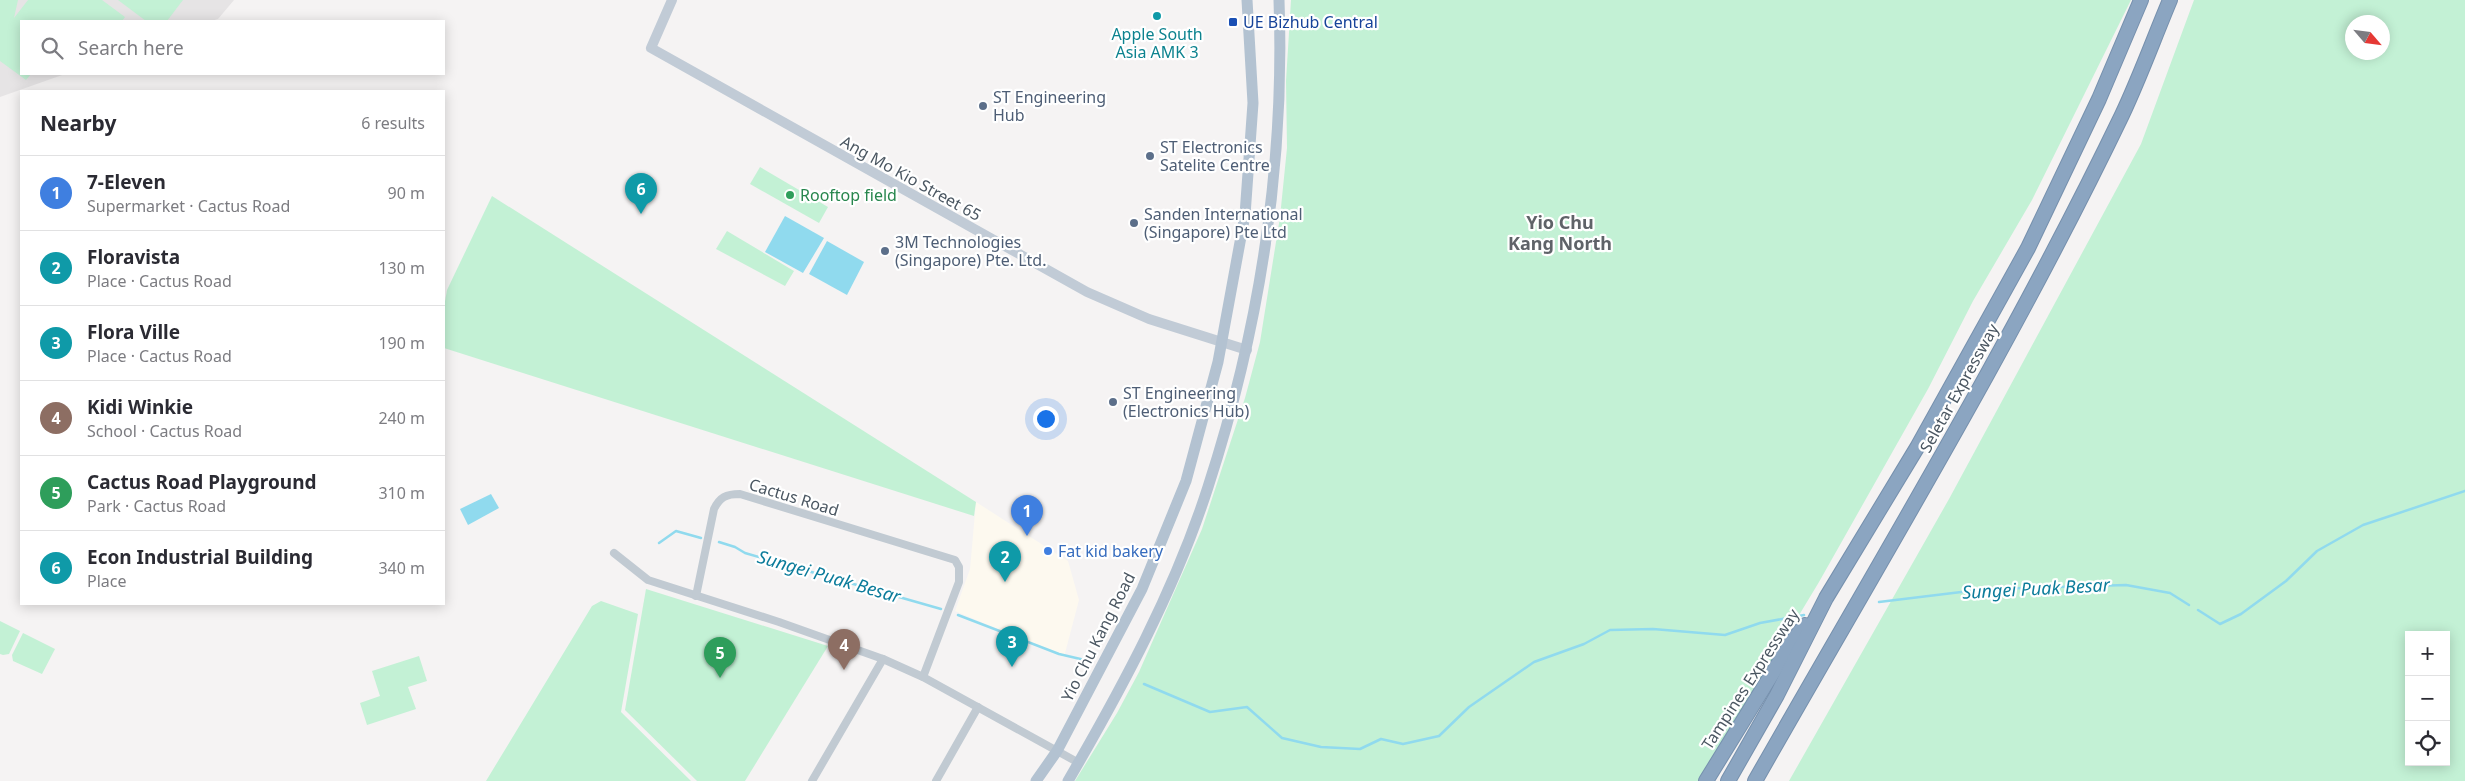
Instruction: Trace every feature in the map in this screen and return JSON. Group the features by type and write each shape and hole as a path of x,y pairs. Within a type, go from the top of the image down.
{"highway":[{"name":"Seletar Expressway","path":"1728,781 1777,695 1826,598 1918,446 2028,248 2099,99 2141,0"},
{"name":"Seletar Expressway","path":"1754,781 1985,381 2050,261 2123,113 2170,0"},
{"name":"Tampines Expressway","path":"1706,781 1792,643 1826,598"}],"main road":[{"name":"Yio Chu Kang Road","path":"1036,781 1057,751 1142,588 1186,481 1222,343 1247,196 1253,103 1247,0"},
{"path":"1068,781 1125,677 1173,576 1208,488 1247,350 1268,234 1278,122 1279,0"}],"street":[{"name":"Ang Mo Kio Street 65","path":"672,0 651,48 1087,292 1148,319 1247,350"},
{"name":"Cactus Road","path":"696,596 714,510 720,498 730,494 740,494 955,560 959,567 959,582 923,677"},
{"path":"614,553 648,580 779,622 883,659 923,677 1079,763"},
{"path":"812,781 883,659"},
{"path":"936,781 978,707"}],"shaded area":[{"path":"0,0 234,0 218,19 214,20 20,20 20,75 62,75 0,97"},
{"path":"976,502 1068,561 1079,600 1064,657 955,611 970,569"}],"green space":[{"path":"0,0 18,0 14,18 28,0 102,0 125,17 123,20 20,20 20,75 30,75 26,80 0,61"},
{"path":"118,0 183,0 168,20 145,20"},
{"path":"1291,0 2131,0 2032,200 1973,301 1928,389 1819,582 1699,781 1075,781 1117,713 1139,672 1202,529 1245,398 1260,342 1280,217 1287,148 1286,81"},
{"path":"2194,0 2465,0 2465,781 1789,781 1949,499 2141,144"},
{"name":"Rooftop field","path":"760,167 828,207 819,223 750,184"},
{"path":"492,196 976,502 974,516 445,348 445,301 447,290"},
{"path":"727,231 794,271 785,286 716,249"},
{"path":"646,589 828,646 745,781 697,781 625,710"},
{"path":"601,601 638,614 621,712 691,781 486,781 592,606"},
{"path":"0,621 20,631 9,654 0,654"},
{"path":"23,633 55,649 42,674 13,661 12,655"},
{"path":"419,656 427,681 408,687 416,709 367,725 360,703 380,696 372,671"}],"water":[{"name":"Rooftop field","path":"785,216 824,238 803,273 765,252"},
{"name":"Rooftop field","path":"827,241 864,262 847,295 809,274"},
{"path":"491,494 499,508 468,525 460,509"}],"waterway":[{"name":"Sungei Puak Besar","path":"2198,610 2220,624 2241,614 2286,581 2317,551 2363,525 2465,491"},
{"name":"Sungei Puak Besar","path":"659,543 676,531 701,538"},
{"name":"Sungei Puak Besar","path":"719,542 735,547 745,553 941,609"},
{"name":"Sungei Puak Besar","path":"1879,602 1986,589 2126,585 2170,593 2189,605"},
{"name":"Sungei Puak Besar","path":"958,615 1059,654 1089,661"},
{"name":"Sungei Puak Besar","path":"1144,684 1210,712 1247,707 1282,738 1321,747 1360,749 1381,739 1403,744 1439,736 1469,707 1534,662 1584,644 1610,630 1653,629 1725,635 1760,623 1804,615"}],"place":[{"name":"Apple South Asia AMK 3","path":"1157,16"},
{"name":"UE Bizhub Central","path":"1233,22"},
{"name":"ST Engineering Hub","path":"983,106"},
{"name":"ST Electronics Satelite Centre","path":"1150,156"},
{"name":"Rooftop field","path":"790,195"},
{"name":"Econ Industrial Building","path":"641,214"},
{"name":"Sanden International (Singapore) Pte Ltd","path":"1134,223"},
{"name":"3M Technologies (Singapore) Pte. Ltd.","path":"885,251"},
{"name":"ST Engineering (Electronics Hub)","path":"1113,402"},
{"name":"7-Eleven","path":"1027,536"},
{"name":"Fat kid bakery","path":"1048,551"},
{"name":"Floravista","path":"1005,582"},
{"name":"Flora Ville","path":"1012,667"},
{"name":"Kidi Winkie","path":"844,670"},
{"name":"Cactus Road Playground","path":"720,678"}],"district":[{"name":"Yio Chu Kang North","path":"1560,233"}]}
